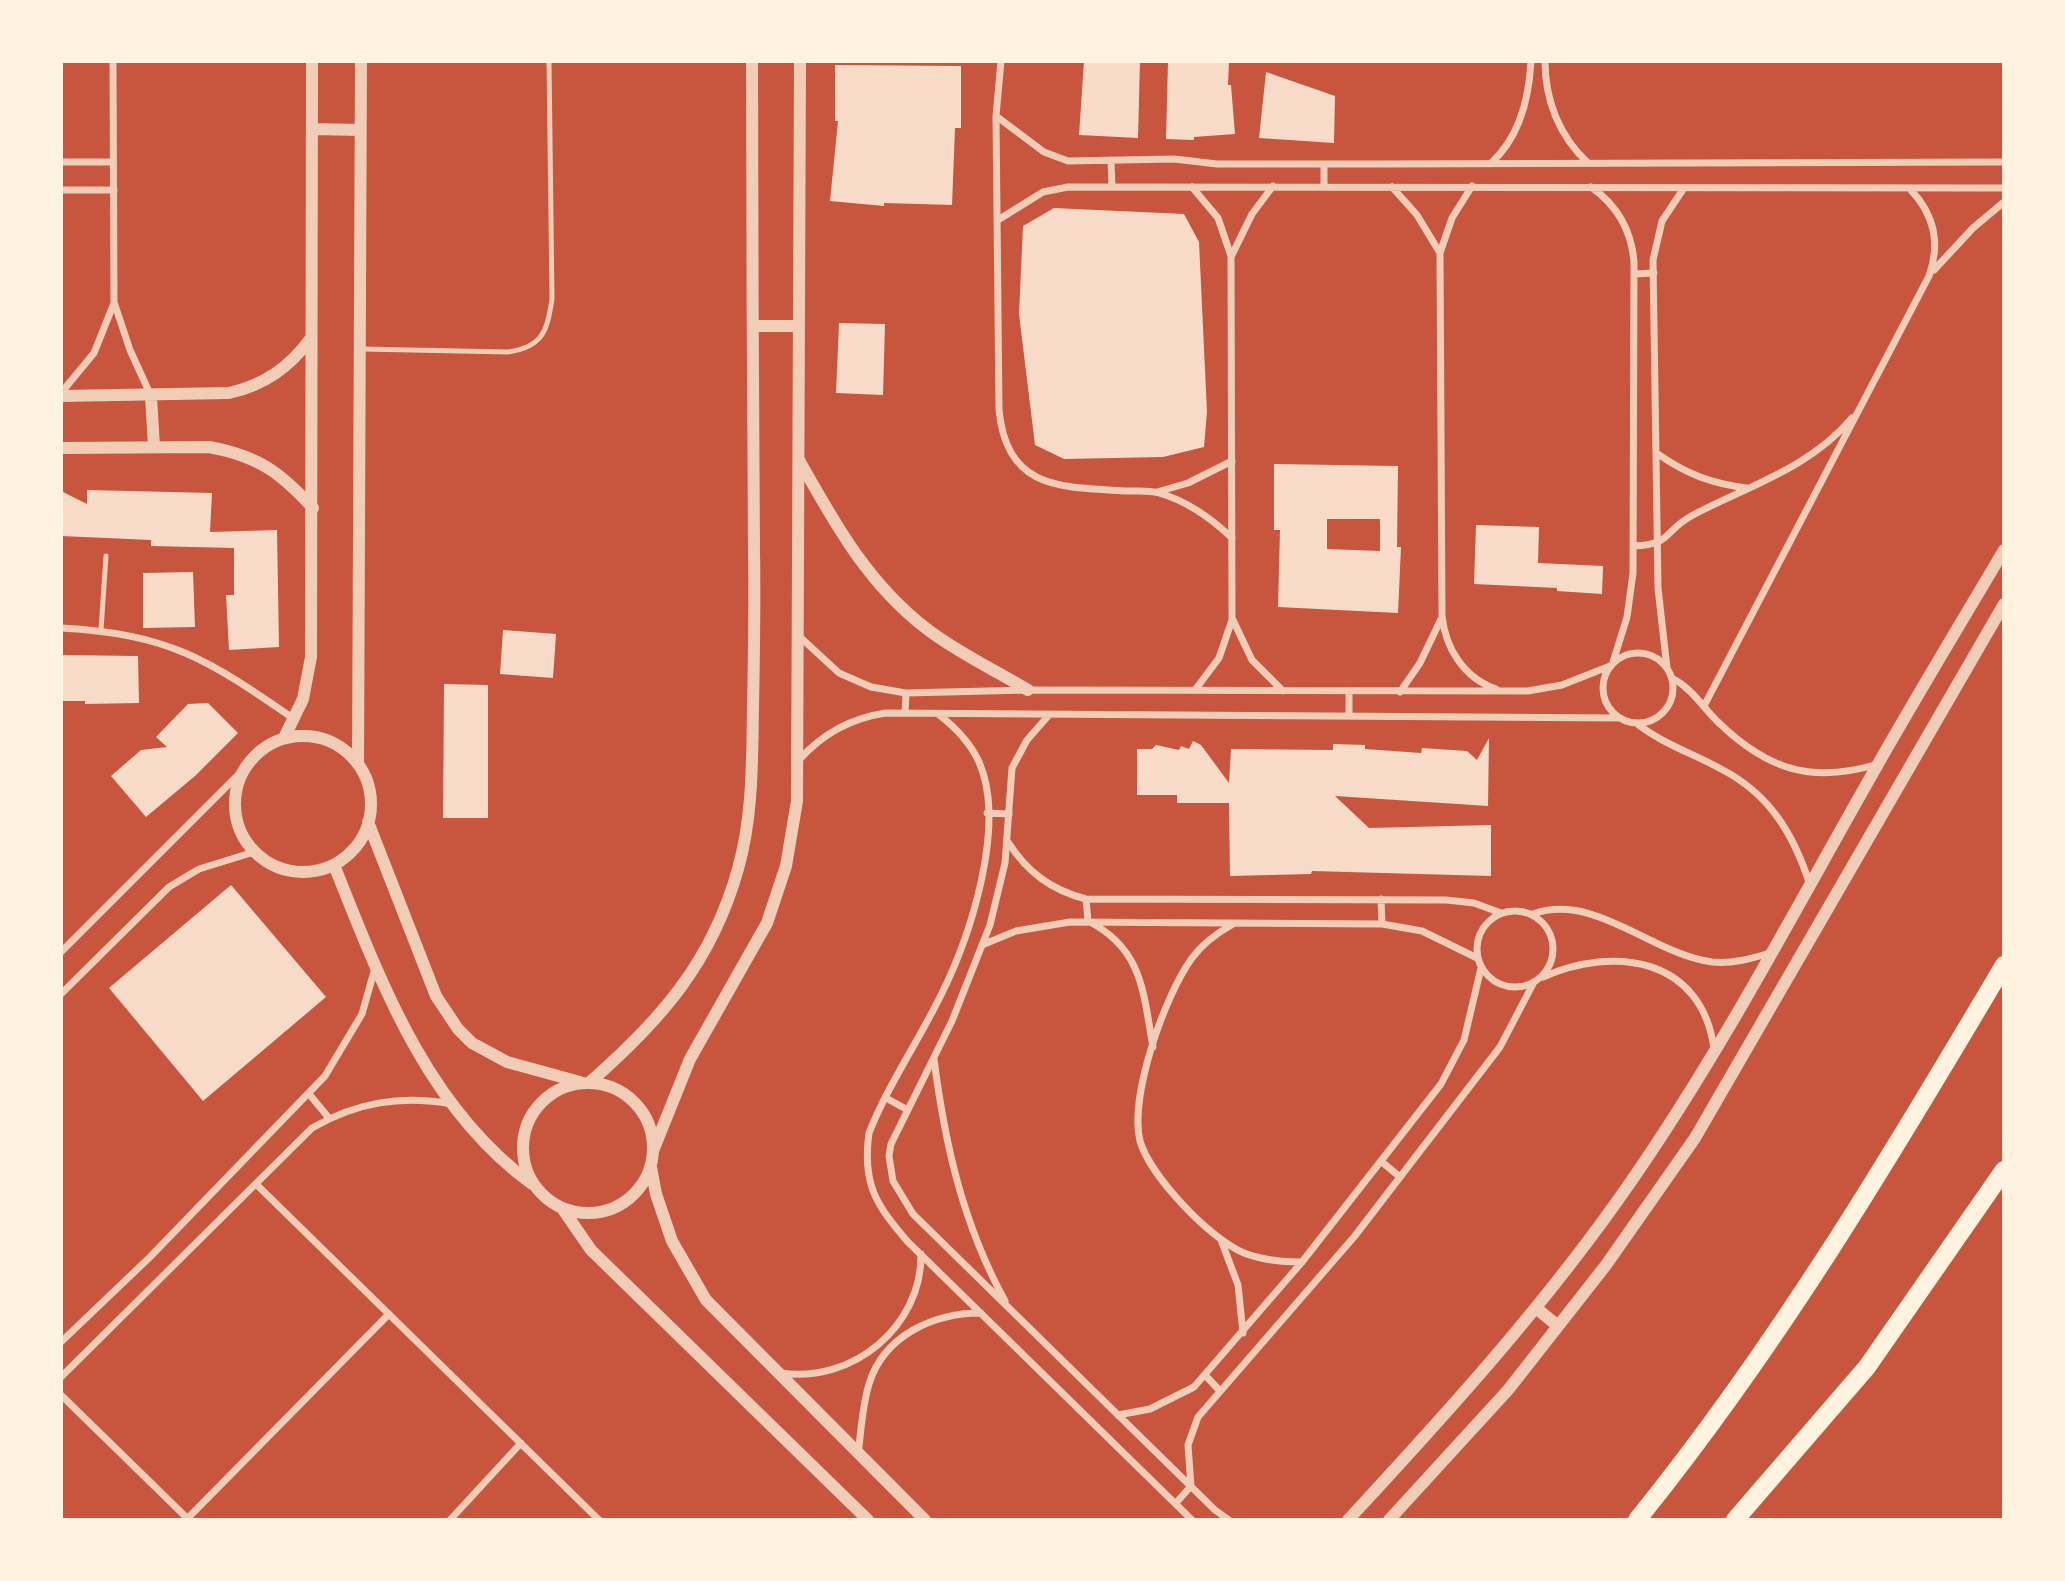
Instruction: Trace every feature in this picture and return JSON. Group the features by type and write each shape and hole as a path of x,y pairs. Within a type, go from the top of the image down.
{"highway":[{"path":"1637,1520 1778,1328 1842,1233 2004,965"},
{"path":"1735,1520 1867,1367 2004,1170"}],"street":[{"path":"113,61 114,302 130,350 151,396 154,447"},
{"path":"284,738 295,719 309,678 312,657 312,61"},
{"path":"358,765 360,61"},
{"path":"533,1184 524,1164 522,1141 528,1120 559,1088 585,1082 654,1023 681,990 703,957 738,871 748,829 752,772 755,605 752,61"},
{"path":"334,865 398,1018 452,1104 482,1143 533,1184 545,1199 562,1209 598,1213 615,1208 643,1184 653,1151 690,1059 752,954 778,896 792,834 799,761 800,61"},
{"path":"995,61 998,71"},
{"path":"1001,61 996,116 999,410 1001,429 1010,452 1036,478 1059,487 1156,492 1189,505 1232,538"},
{"path":"1490,163 1502,153 1517,127 1527,99 1531,61"},
{"path":"1545,61 1554,115 1569,142 1588,163"},
{"path":"1530,71 1545,72"},
{"path":"996,116 1032,145 1056,158 1068,161 1324,164 2004,162"},
{"path":"312,129 360,130"},
{"path":"1111,160 1112,187"},
{"path":"61,162 113,162"},
{"path":"1324,164 1324,186"},
{"path":"1231,256 1248,222 1273,186"},
{"path":"1472,186 1452,218 1440,253 1442,615 1447,640 1458,662 1479,681 1504,692"},
{"path":"1590,186 1610,202 1625,224 1633,248 1634,546 1627,617 1602,685 1603,694 1612,712 1619,718"},
{"path":"998,220 1031,198 1055,189 1112,187 2004,188"},
{"path":"1192,187 1218,218 1231,256 1232,620 1219,658 1195,690"},
{"path":"1392,187 1417,215 1440,253"},
{"path":"1636,723 1657,717 1665,710 1673,689 1659,615 1654,247 1661,221 1684,188"},
{"path":"1910,189 1924,205 1933,226 1936,251 1930,276"},
{"path":"61,190 114,190"},
{"path":"1704,706 1930,276 1957,243 2004,202"},
{"path":"1634,274 1654,273"},
{"path":"61,395 94,354 114,302"},
{"path":"752,326 798,326"},
{"path":"61,395 209,395 249,388 284,369 311,338"},
{"path":"1634,546 1658,545 1688,518 1780,474 1811,455 1839,433 1861,406"},
{"path":"61,448 209,447 250,457 287,479 313,508"},
{"path":"1658,454 1709,482 1748,488"},
{"path":"798,458 850,548 886,592 952,646 1028,690"},
{"path":"1156,492 1188,483 1232,461"},
{"path":"1348,1520 1442,1418 1536,1308 1629,1184 1715,1055 1878,763 2003,553"},
{"path":"1389,1520 1508,1390 1606,1265 1695,1139 2004,604"},
{"path":"1400,692 1429,647 1442,615"},
{"path":"1232,620 1252,660 1283,691"},
{"path":"61,628 101,630 162,642 191,653 219,667 295,719"},
{"path":"800,637 839,673 872,687 906,693 1028,690 1504,692 1562,685 1631,653 1641,652 1660,660 1667,667"},
{"path":"1672,678 1690,690 1746,744 1797,771 1837,774 1878,763"},
{"path":"1349,691 1349,716"},
{"path":"905,713 906,693"},
{"path":"799,761 822,738 850,722 868,715 905,713 1619,718 1636,723 1662,742 1721,768 1757,793 1785,825 1810,887"},
{"path":"938,714 963,736 976,757 985,780 988,813 983,868 965,934 942,993 869,1133 866,1153 869,1181 888,1219 921,1254 1192,1520"},
{"path":"1049,715 1027,740 1012,768 1008,842 1002,884 982,945 934,1059 895,1131 889,1156 898,1193 913,1214 1229,1520"},
{"path":"61,952 244,769 268,745 284,738 305,736 326,740 344,750 358,765 367,782 371,802 369,822 361,840 349,855 334,865 300,873 268,863 254,852 241,834 235,813 236,790 244,769"},
{"path":"988,813 1009,814"},
{"path":"369,822 436,996 458,1029 472,1043 507,1062 623,1092 636,1103 646,1117 653,1151"},
{"path":"1008,842 1040,880 1070,895 1086,898 1460,901 1501,913"},
{"path":"61,994 169,887 199,869 254,852"},
{"path":"1086,898 1088,921"},
{"path":"1381,899 1382,924"},
{"path":"1118,1415 1166,1403 1206,1376 1382,1162 1441,1084 1453,1062 1472,1016 1481,968 1476,947 1484,926 1501,913 1511,910 1533,914 1555,908 1578,910 1690,956 1713,962 1737,962 1774,952"},
{"path":"1191,1486 1187,1459 1191,1432 1203,1409 1306,1296 1400,1177 1500,1047 1536,981 1546,971 1554,950 1549,929 1533,914"},
{"path":"982,945 1033,927 1088,921 1382,924 1432,935 1478,958"},
{"path":"1088,921 1110,933 1133,962 1142,982 1153,1048"},
{"path":"1234,923 1205,943 1188,963 1174,990 1153,1048 1138,1112 1145,1154 1165,1183 1220,1239 1259,1258 1302,1262"},
{"path":"1481,968 1495,982 1514,988 1576,965 1606,960 1640,963 1657,969 1672,976 1696,998 1709,1024 1715,1055"},
{"path":"61,1342 309,1094 351,1035 376,968"},
{"path":"934,1059 947,1145 961,1202 982,1256 1009,1307"},
{"path":"309,1094 328,1118"},
{"path":"886,1098 906,1109"},
{"path":"61,1377 312,1128 328,1118 368,1103 389,1100 452,1104"},
{"path":"1382,1162 1400,1177"},
{"path":"650,1167 663,1220 694,1284 716,1313 925,1520"},
{"path":"256,1184 599,1520"},
{"path":"562,1209 591,1250 868,1520"},
{"path":"1220,1239 1238,1285 1243,1333"},
{"path":"774,1371 799,1374 840,1366 866,1354 888,1336 914,1301 920,1279 921,1254"},
{"path":"1536,1308 1558,1326"},
{"path":"858,1456 869,1384 880,1361 895,1343 935,1319 981,1313"},
{"path":"61,1395 186,1519 389,1314"},
{"path":"888,1336 895,1343"},
{"path":"1206,1376 1220,1391"},
{"path":"450,1520 521,1443"},
{"path":"1175,1503 1191,1486"}],"lane":[{"path":"359,349 508,352 526,349 548,326 552,299 549,61"},
{"path":"101,630 106,556"}],"building":[{"path":"1084,61 1140,61 1138,138 1079,135"},
{"path":"1168,61 1229,61 1228,85 1231,85 1235,134 1194,137 1194,140 1166,139"},
{"path":"835,65 961,66 961,128 955,128 952,205 884,203 884,206 830,201 838,121 835,121"},
{"path":"1266,72 1335,96 1334,143 1259,138"},
{"path":"1054,208 1184,214 1199,242 1207,412 1204,447 1163,457 1064,459 1035,445 1019,314 1023,226"},
{"path":"839,323 885,324 883,395 836,393"},
{"path":"1274,464 1398,466 1397,547 1401,547 1398,613 1278,607 1280,530 1274,530","holes":["1327,519 1380,519 1380,551 1327,549"]},
{"path":"87,490 212,493 210,532 277,530 279,647 229,650 226,595 234,595 234,548 151,546 151,540 61,536 61,491 87,504"},
{"path":"1476,525 1539,527 1538,563 1603,566 1602,594 1557,591 1557,588 1474,584"},
{"path":"193,572 195,627 143,628 143,573"},
{"path":"503,630 556,634 553,678 500,674"},
{"path":"61,655 138,656 139,703 85,704 85,701 61,701"},
{"path":"444,684 488,685 488,818 443,818"},
{"path":"208,703 238,733 195,776 146,817 111,776 141,750 167,747 156,737 188,704"},
{"path":"1489,738 1488,806 1335,796 1369,828 1491,825 1491,876 1312,871 1311,874 1230,876 1229,803 1177,803 1177,795 1137,795 1137,749 1152,749 1156,745 1179,750 1181,746 1189,749 1193,741 1201,745 1229,783 1231,749 1333,750 1333,744 1365,745 1365,749 1421,753 1422,748 1467,751 1477,760"},
{"path":"231,885 326,997 203,1101 109,988"}]}
